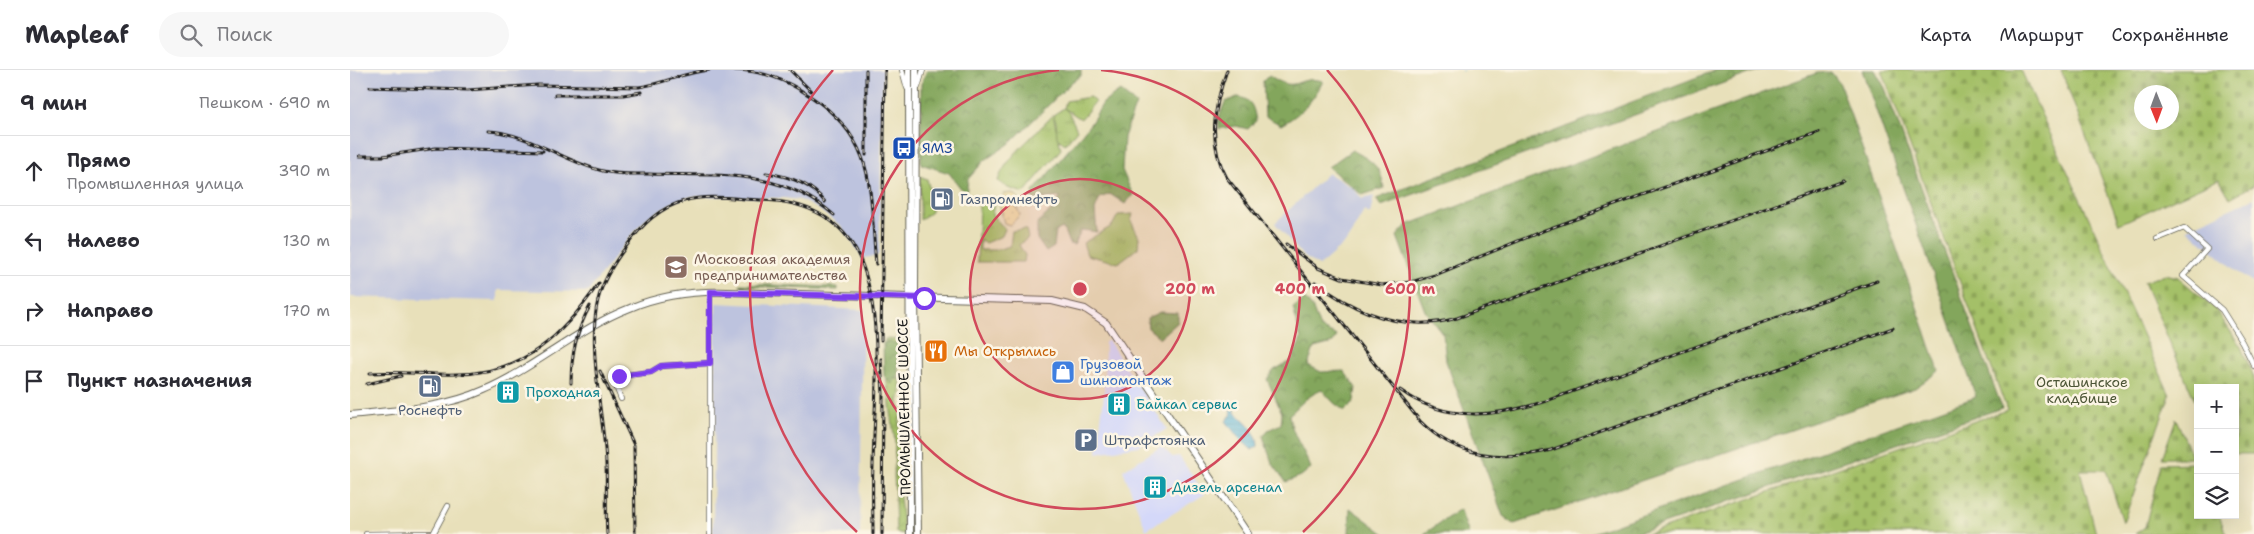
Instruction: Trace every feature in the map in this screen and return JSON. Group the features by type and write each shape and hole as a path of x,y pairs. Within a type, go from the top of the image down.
{"street":[{"path":"902,70 909,94"},
{"name":"ПРОМЫШЛЕННОЕ ШОССЕ","path":"909,70 918,534"},
{"name":"ПРОМЫШЛЕННОЕ ШОССЕ","path":"910,534 916,70"},
{"path":"916,93 923,70"},
{"path":"2157,239 2184,228 2207,249 2183,276 2222,310 2254,366"},
{"path":"710,292 710,534"},
{"path":"350,415 430,406 469,396 509,378 595,325 624,310 664,297 710,292 1052,302 1079,307 1094,314 1106,323 1248,534"},
{"path":"621,399 617,389 619,376 651,372 661,366 710,363"},
{"path":"366,534 433,534 448,506"},
{"path":"910,522 918,521"}],"shaded area":[{"path":"350,70 883,70 879,253 877,256 863,258 841,226 818,209 800,200 693,196 675,201 648,217 632,234 588,292 498,290 498,301 350,297"},
{"path":"1328,173 1354,189 1362,199 1374,196 1370,214 1364,211 1347,241 1319,266 1303,256 1275,223"},
{"path":"2254,198 2254,283 2236,271 2187,229"},
{"path":"716,303 863,310 860,534 713,534"},
{"name":"Байкал сервис","path":"1108,340 1167,429 1139,446 1097,453 1104,395 1105,343"},
{"name":"Дизель арсенал","path":"1162,446 1172,457 1179,456 1205,494 1146,530 1123,470"}],"green space":[{"path":"927,70 1081,70 1081,76 1073,81 1009,144 985,160 968,179 966,195 949,173 921,164 921,84"},
{"path":"1716,70 1760,70 1381,206 1376,199"},
{"path":"1862,70 1875,70 1885,88 2002,408 1634,534 1589,534 1976,397"},
{"name":"Осташинское кладбище","path":"1882,70 2021,70 2170,395 2123,522 2106,470 2080,470 2096,534 1647,534 2007,410"},
{"path":"2061,70 2254,70 2254,185 2230,198 2219,179 2119,224"},
{"path":"1831,72 1840,84 1939,371 1915,388 1514,524 1503,516 1446,361 1443,334 1425,311 1397,236 1407,225 1817,73"},
{"path":"1269,75 1286,84 1307,80 1323,81 1306,106 1281,125 1265,116 1263,81"},
{"path":"1120,91 1136,104 1124,137 1122,170 1133,195 1125,204 1110,194 1100,198 1095,210 1097,232 1082,230 1074,245 1069,244 1063,228 1056,231 1054,247 1046,252 1037,239 1037,223 1052,210 1061,197 1032,200 1033,192 1091,123 1103,103"},
{"path":"1090,97 1095,102 1081,119 1064,108 1066,101"},
{"path":"1237,97 1246,99 1249,102 1253,108 1256,121 1248,129 1236,126 1219,129 1219,117 1225,102"},
{"path":"1064,108 1069,113 1077,130 1065,144 1057,138 1056,122 1053,115"},
{"path":"1053,115 1061,149 1024,193 1008,188 998,181 1001,173 1014,155"},
{"path":"1352,150 1365,157 1378,169 1384,188 1362,195 1328,167"},
{"path":"920,176 927,179 931,195 931,212 920,220"},
{"path":"982,198 994,202 992,215 1005,229 1002,236 985,243 980,239 980,250 996,250 1010,246 1012,231 1026,229 1028,238 1019,245 1025,255 1024,262 977,262 979,206"},
{"path":"1133,214 1131,221 1139,237 1138,248 1118,263 1087,255 1083,243 1112,226 1118,215"},
{"path":"2165,274 2178,277 2216,310 2241,347 2254,377 2254,454 2239,454 2239,384 2194,384 2194,399 2144,282"},
{"path":"740,284 838,287 838,290 740,286"},
{"path":"1305,299 1313,309 1320,328 1337,336 1333,343 1314,348 1308,365 1321,372 1344,371 1356,388 1354,401 1345,411 1334,403 1321,389 1306,399 1289,415 1296,436 1311,468 1301,476 1286,482 1272,463 1263,436 1268,430 1281,424 1282,413 1267,379 1274,370 1292,360 1301,339 1293,308"},
{"path":"1160,312 1178,313 1178,322 1160,338 1148,328 1147,318"},
{"path":"885,339 903,340 895,360 895,372 898,380 900,377 901,395 898,402 901,410 899,427 900,498 904,534 896,532 895,442 887,382"},
{"path":"891,342 897,344 899,352 899,375 892,384 884,376 883,343"},
{"path":"2176,419 2193,458 2162,458"},
{"path":"2194,463 2194,519 2220,519 2226,534 2135,534 2145,527 2161,464"},
{"path":"1350,508 1385,534 1349,534"},
{"path":"1460,509 1469,534 1424,534"}],"sand":[{"path":"1012,193 1018,197 1016,206 1020,215 1010,225 1004,223 999,202 1004,194"}],"water":[{"path":"1235,408 1235,413 1247,423 1256,437 1258,446 1252,450 1238,437 1226,421 1232,414 1230,410"}],"railway":[{"path":"370,87 468,90 538,85 639,87 709,70"},
{"path":"735,70 765,74 792,85 832,113 848,131 859,150 866,170 870,191 876,264"},
{"path":"790,70 811,91"},
{"path":"866,70 866,155"},
{"path":"881,340 885,70"},
{"path":"1227,70 1219,97 1215,124 1217,151 1227,178 1420,421 1448,442 1464,449 1498,456 1533,454 1551,450 1893,328"},
{"path":"555,95 623,95 641,92"},
{"path":"488,131 518,137 589,167 609,172 626,174 723,175 770,182 792,189 814,200 834,215"},
{"path":"1286,244 1318,268 1342,278 1382,285 1411,282 1435,275 1545,230 1819,132"},
{"path":"360,156 383,156 436,148 543,151"},
{"path":"766,173 783,176 806,185 825,202"},
{"path":"1315,282 1347,303 1382,317 1419,323 1438,322 1457,318 1843,181"},
{"path":"607,534 606,460 596,374 594,334 595,316 600,292 610,270 628,244 659,212 684,201 712,197 777,201 806,208 820,214 843,232 860,259 868,282 873,307 875,333 876,388 873,534"},
{"path":"1400,390 1417,401 1453,412 1471,414 1508,411 1546,401 1877,281"},
{"path":"370,373 458,374 482,372 503,367 540,348 571,319 599,283"},
{"path":"571,383 575,343 590,306"},
{"path":"881,359 883,394 882,534"},
{"path":"600,371 634,445 635,534"},
{"path":"367,384 401,376"}],"place":[{"name":"ЯМЗ","path":"904,148"},
{"name":"Газпромнефть","path":"942,199"},
{"name":"Московская академия предпринимательства","path":"676,267"},
{"name":"Мы Открылись","path":"936,351"},
{"name":"Грузовой шиномонтаж","path":"1063,372"},
{"name":"Роснефть","path":"430,386"},
{"name":"Проходная","path":"508,392"},
{"name":"Байкал сервис","path":"1119,404"},
{"name":"Штрафстоянка","path":"1086,440"},
{"name":"Дизель арсенал","path":"1155,487"}],"route":[{"path":"619,376 651,372 661,366 710,363 710,292 924,298"}]}
